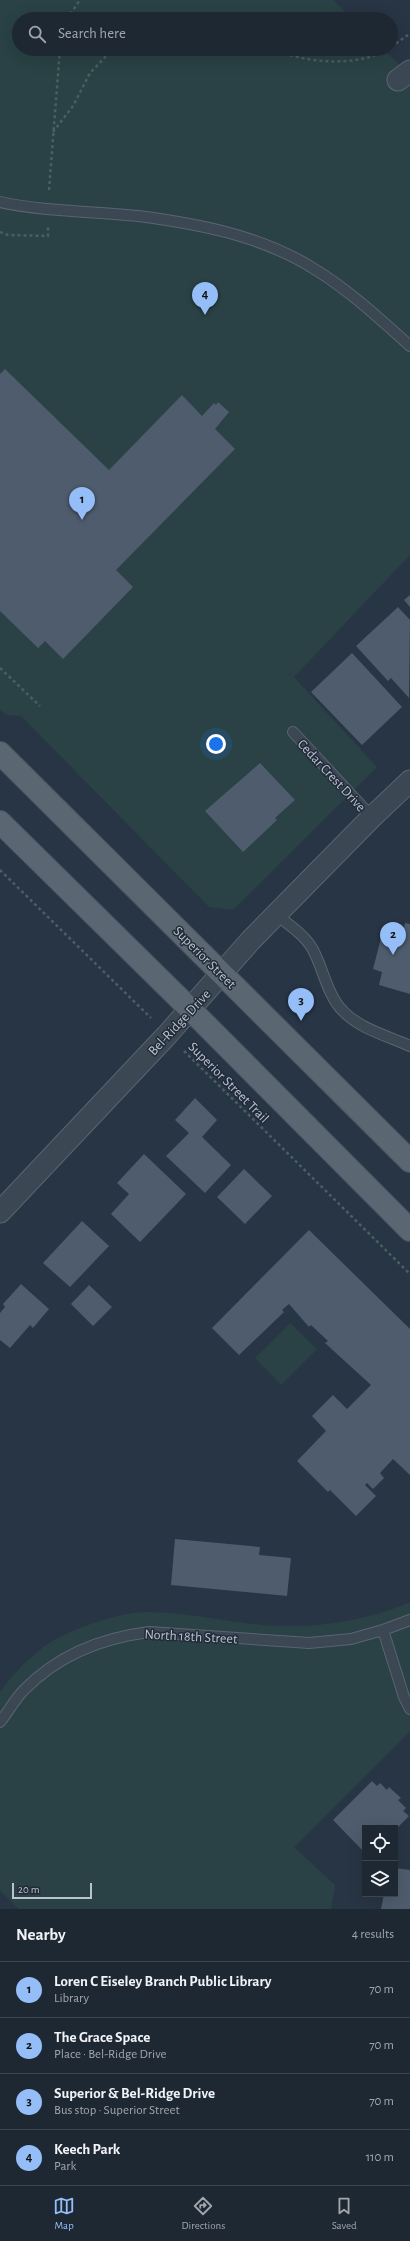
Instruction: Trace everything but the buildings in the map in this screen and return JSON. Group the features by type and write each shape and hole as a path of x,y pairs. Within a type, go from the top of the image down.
{"main road":[{"name":"Superior Street","path":"0,753 410,1161"},
{"path":"0,822 190,1009 410,1230"}],"street":[{"name":"Bel-Ridge Drive","path":"0,1212 167,1035 251,940 372,817 410,781"}],"lane":[{"path":"0,202 175,221 253,239 285,253 317,270 383,322 410,346"},
{"name":"Cedar Crest Drive","path":"293,732 372,817"},
{"path":"277,915 303,937 315,952 327,983 342,1011 358,1024 410,1046"},
{"name":"North 18th Street","path":"0,1722 23,1691 47,1670 69,1655 90,1645 124,1635 149,1632 309,1643 351,1639 383,1630 410,1620"},
{"path":"383,1630 404,1697 410,1709"}],"path":[{"path":"72,12 80,0"},
{"path":"398,42 408,36"},
{"path":"0,232 8,234 48,236 47,208 59,56"},
{"path":"53,133 73,106 90,73 106,56"},
{"path":"296,56 312,59 340,60 373,56"},
{"path":"0,668 40,706"},
{"name":"Superior Street Trail","path":"0,870 410,1274"}],"green space":[{"path":"0,0 333,0 345,12 12,12 12,56 390,56 410,75 410,555 294,677 377,767 233,910 209,907 21,716 6,715 0,709"},
{"path":"290,1323 317,1349 281,1385 255,1358"},
{"path":"410,1602 410,1731 294,1847 335,1885 331,1909 19,1909 0,1891 0,1692 20,1668 42,1648 63,1636 91,1624 120,1615 133,1613 173,1613 262,1625 298,1626 318,1625 357,1619 393,1609"}],"place":[{"name":"Keech Park","path":"205,315"},
{"name":"Loren C Eiseley Branch Public Library","path":"82,520"},
{"name":"The Grace Space","path":"393,955"},
{"name":"Superior & Bel‐Ridge Drive","path":"301,1021"}]}
